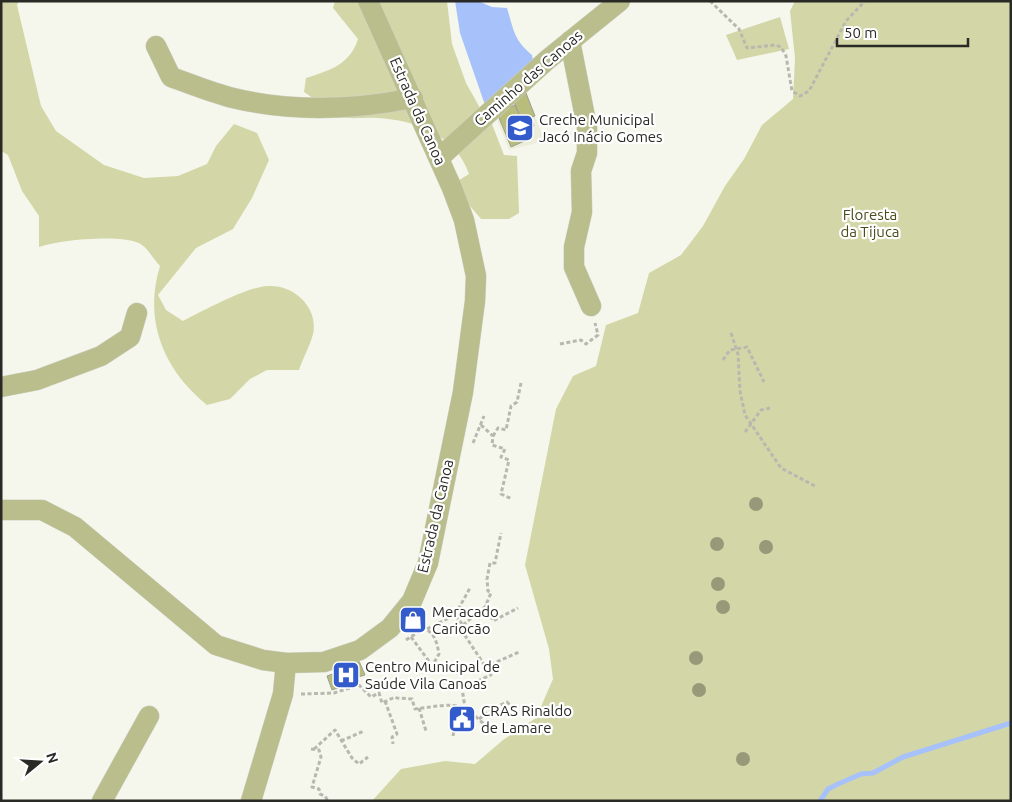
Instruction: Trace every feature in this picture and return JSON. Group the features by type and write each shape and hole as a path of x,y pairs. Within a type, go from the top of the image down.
{"street":[{"name":"Estrada da Canoa","path":"1,510 42,510 75,527 216,645 263,660 286,663 324,662 360,650 390,628 412,601 428,563 462,392 476,301 476,276 464,220 413,98 368,1"},
{"name":"Caminho das Canoas","path":"439,158 570,41 620,1"},
{"path":"570,41 587,127 587,153 581,171 582,212 574,247 574,267 591,306"},
{"path":"156,46 171,77 231,98 291,107 334,107 388,103 413,98"},
{"path":"1,387 37,380 101,356 130,337 138,313"},
{"path":"251,801 283,694 286,663"},
{"path":"102,801 149,716"}],"path":[{"path":"710,1 739,29 747,48 775,45 781,47 786,56 792,92 800,96 809,91 846,20 864,1"},
{"path":"560,344 581,340 586,344 598,335 591,306"},
{"path":"731,333 736,349 742,405 751,424 781,468 815,486"},
{"path":"723,360 730,350 747,348 764,382"},
{"path":"512,499 501,494 509,460 501,457 505,449 492,445 493,436 498,428 506,430 511,406 517,402 521,383"},
{"path":"745,432 762,410 770,408"},
{"path":"481,425 493,436"},
{"path":"463,625 486,604 491,593 487,585 488,571 490,563 495,563 501,533"},
{"path":"390,628 403,642 424,628 427,629 456,615 470,588"},
{"path":"486,604 493,621 518,608"},
{"path":"456,615 466,630 462,631 466,640 490,675 462,688 465,709"},
{"path":"419,671 431,664 439,654 433,634 427,629"},
{"path":"411,637 431,664"},
{"path":"485,667 519,652"},
{"path":"283,694 334,693 359,685 371,697 379,693 382,703 395,696 397,698 406,697 412,699 415,709 448,703 459,706 479,719 494,734"},
{"path":"385,701 398,734 392,736 393,744"},
{"path":"479,719 507,702 515,710"},
{"path":"453,736 459,706"},
{"path":"419,708 426,731"},
{"path":"328,801 325,796 320,794 319,789 312,787 321,757 319,750 312,749 335,730 340,740 359,764 368,757"},
{"path":"340,740 364,731"}],"shaded area":[{"name":"Creche Municipal Jacó Inácio Gomes","path":"523,87 545,141 509,150 493,110"}],"green space":[{"path":"1,1 19,1 17,5 41,106 56,131 104,165 144,178 178,176 207,164 216,146 234,124 257,133 269,160 252,198 233,229 196,248 158,295 166,310 183,321 225,300 259,287 277,286 295,293 308,306 314,324 312,338 299,370 267,370 250,379 230,399 207,405 179,376 161,343 156,325 154,306 155,286 160,266 145,247 134,241 122,239 91,239 60,242 39,247 39,216 22,191 8,155 1,151"},
{"path":"335,1 447,1 452,44 466,83 480,108 490,119 504,155 517,156 519,213 509,219 481,219 464,199 456,182 469,174 463,160 454,149 432,132 419,126 391,119 339,116 304,92 306,78 322,73 344,61 350,55 358,39 333,8"},
{"name":"Floresta da Tijuca","path":"795,1 1011,1 1011,801 372,801 401,769 445,761 475,764 503,740 536,718 553,679 549,649 525,565 556,409 573,376 596,366 606,325 638,313 649,273 681,255 703,226 725,186 744,159 762,125 793,99 795,58 790,11"},
{"path":"780,17 789,49 737,60 726,35"}],"water":[{"path":"455,1 478,1 492,7 507,8 518,39 532,55 533,61 485,105 460,33"}],"building":[{"path":"526,93 535,116 522,121 514,102"},
{"path":"515,105 529,139 511,147 497,113"},
{"path":"531,118 534,126 525,129 522,121"},
{"name":"Centro Municipal de Saúde Vila Canoas","path":"351,661 352,664 359,661 365,675 348,680 349,684 332,690 327,676 335,673 333,668"}],"waterway":[{"path":"820,801 828,789 861,774 873,773 903,757 1011,723"}],"place":[{"name":"Creche Municipal Jacó Inácio Gomes","path":"520,128"},
{"name":"Meracado Cariocão","path":"413,620"},
{"name":"Centro Municipal de Saúde Vila Canoas","path":"346,675"},
{"name":"CRAS Rinaldo de Lamare","path":"462,719"}]}
